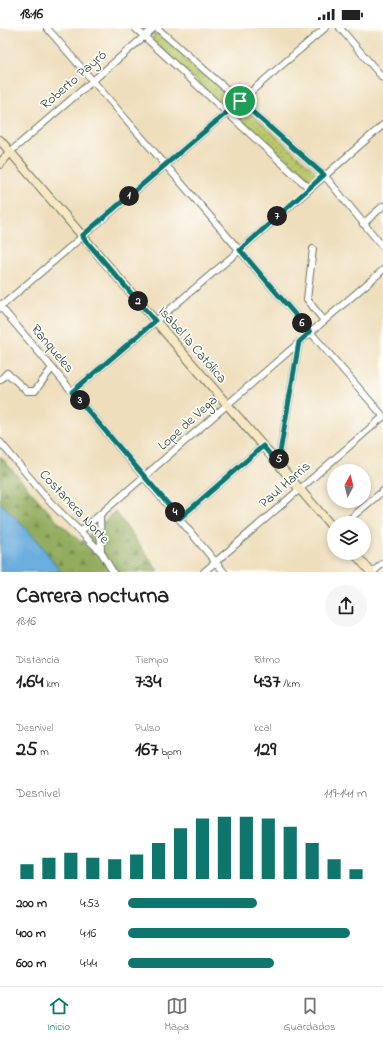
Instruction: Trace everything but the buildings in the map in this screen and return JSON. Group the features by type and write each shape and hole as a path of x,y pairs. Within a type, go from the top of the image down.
{"main road":[{"name":"Isabel la Católica","path":"0,140 327,522"},
{"name":"Roberto Payró","path":"0,158 10,152"},
{"name":"Roberto Payró","path":"0,164 10,152"},
{"path":"361,560 372,572"}],"street":[{"path":"47,28 383,417"},
{"path":"135,28 309,188"},
{"name":"Roberto Payró","path":"10,152 154,28"},
{"path":"157,28 324,175 383,247"},
{"path":"0,305 5,303 325,28"},
{"path":"340,28 383,78"},
{"path":"72,392 240,250 309,188 383,125"},
{"path":"363,224 383,206"},
{"path":"313,248 306,299 324,321"},
{"name":"Lope de Vega","path":"81,531 145,477 226,404 383,270"},
{"name":"Ranqueles","path":"0,305 224,572"},
{"path":"278,464 299,342"},
{"path":"0,380 8,373 31,392 35,390 52,368"},
{"name":"Paul Harris","path":"204,572 383,417"},
{"name":"Costanera Norte","path":"0,442 51,503 101,552 113,572"},
{"path":"180,518 263,446"},
{"path":"354,516 383,490"},
{"path":"100,515 101,552"},
{"path":"372,572 383,563"}],"green space":[{"path":"155,34 162,35 232,98 232,104 225,106 154,43 152,38"},
{"path":"238,106 243,107 315,171 315,177 308,178 237,116 235,111"},
{"path":"0,456 56,520 81,542 115,511 159,572 61,572 36,539 0,502"}],"water":[{"path":"0,502 36,539 61,572 0,572"}],"route":[{"path":"240,101 324,175 240,250 310,332 299,342 278,464 263,446 180,518 72,392 155,321 82,236 240,101"}]}
